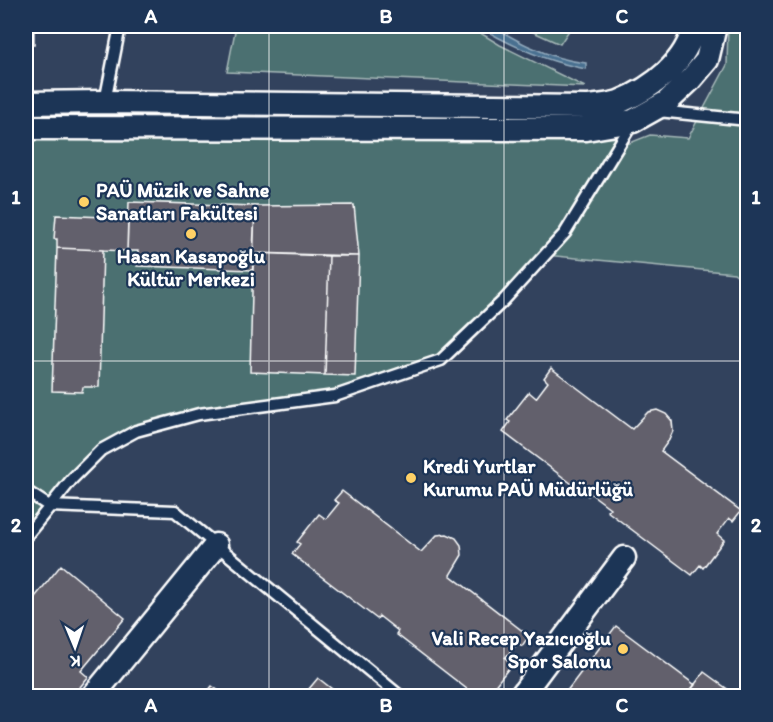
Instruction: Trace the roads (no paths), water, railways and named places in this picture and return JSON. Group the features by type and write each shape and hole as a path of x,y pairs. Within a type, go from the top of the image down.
{"street":[{"path":"26,104 105,102 587,107 618,102 641,90 673,67 691,42 694,26"},
{"path":"26,128 586,129 643,116 667,102 707,60 715,26"},
{"path":"102,127 105,102"},
{"path":"93,696 216,545"},
{"path":"521,696 624,558"}],"lane":[{"path":"105,102 120,26"},
{"path":"26,536 72,479 101,450 136,431 199,414 334,396 441,360 504,300 565,233 643,116 747,120"},
{"path":"26,491 49,506 175,511 400,696"}],"place":[{"name":"PAÜ Müzik ve Sahne Sanatları Fakültesi","path":"84,202"},
{"name":"Hasan Kasapoğlu Kültür Merkezi","path":"191,234"},
{"name":"Kredi Yurtlar Kurumu PAÜ Müdürlüğü","path":"411,478"},
{"name":"Vali Recep Yazıcıoğlu Spor Salonu","path":"623,649"}]}
